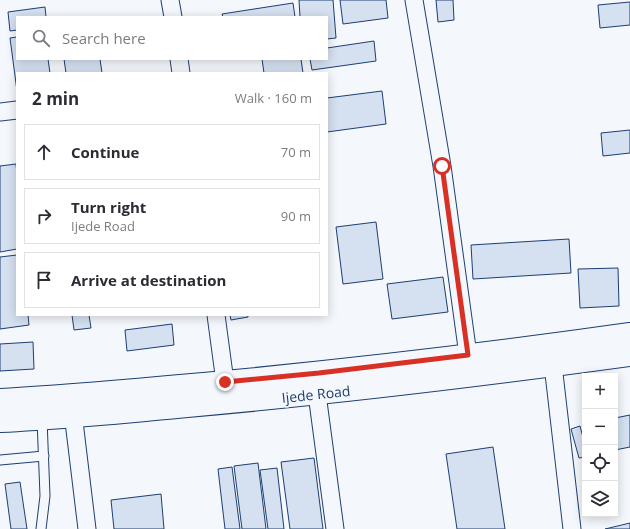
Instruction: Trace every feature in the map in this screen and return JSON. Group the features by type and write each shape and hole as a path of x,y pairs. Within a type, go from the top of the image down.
{"main road":[{"name":"Ijede Road","path":"0,421 42,419 72,406 225,382 319,373 630,334"},
{"name":"Ijede Road","path":"0,400 72,406 316,394 553,366 630,355"}],"street":[{"path":"170,0 173,16"},
{"path":"414,0 442,166 468,355"},
{"path":"179,60 181,72"},
{"path":"0,112 16,110"},
{"path":"216,316 225,382"},
{"path":"553,366 572,529"},
{"path":"316,394 335,529"},
{"path":"72,406 87,529"}],"lane":[{"path":"41,529 45,496 42,419"},
{"path":"0,460 44,456"}],"building":[{"path":"299,0 333,0 336,38 328,39 328,16 300,16"},
{"path":"340,0 386,0 388,18 343,24"},
{"path":"436,0 453,0 454,20 438,22"},
{"path":"630,2 630,25 600,28 598,5"},
{"path":"293,3 295,16 223,16 222,14"},
{"path":"45,7 46,16 16,16 16,30 10,31 8,12"},
{"path":"16,37 16,60 48,60 50,72 16,72 16,83 10,38"},
{"path":"374,41 376,61 312,70 310,60 328,60 328,48"},
{"path":"64,60 100,60 102,72 66,72"},
{"path":"262,60 301,60 303,72 264,72"},
{"path":"382,91 386,124 328,132 328,98"},
{"path":"630,130 630,153 603,156 601,133"},
{"path":"16,164 16,249 0,252 0,166"},
{"path":"376,222 383,279 343,284 336,227"},
{"path":"569,239 571,273 473,279 471,245"},
{"path":"16,255 16,316 28,316 29,325 0,329 0,257"},
{"path":"618,268 619,306 580,308 578,269"},
{"path":"443,277 448,312 392,319 387,284"},
{"path":"72,316 89,316 91,328 74,330"},
{"path":"230,316 248,316 248,317 231,320"},
{"path":"172,324 174,345 127,351 125,330"},
{"path":"33,342 34,369 0,371 0,344"},
{"path":"630,415 630,447 618,449 618,445 618,417"},
{"path":"580,426 582,434 582,458 579,458 571,429"},
{"path":"493,447 505,529 457,529 446,454"},
{"path":"314,458 323,529 290,529 281,462"},
{"path":"258,463 266,529 242,529 234,466"},
{"path":"232,467 240,529 225,529 218,469"},
{"path":"277,468 284,529 268,529 260,470"},
{"path":"20,482 27,529 11,529 5,484"},
{"path":"161,494 164,529 114,529 111,500"},
{"path":"630,523 630,529 605,529"}],"route":[{"path":"225,382 319,373 468,355 442,166"}]}
